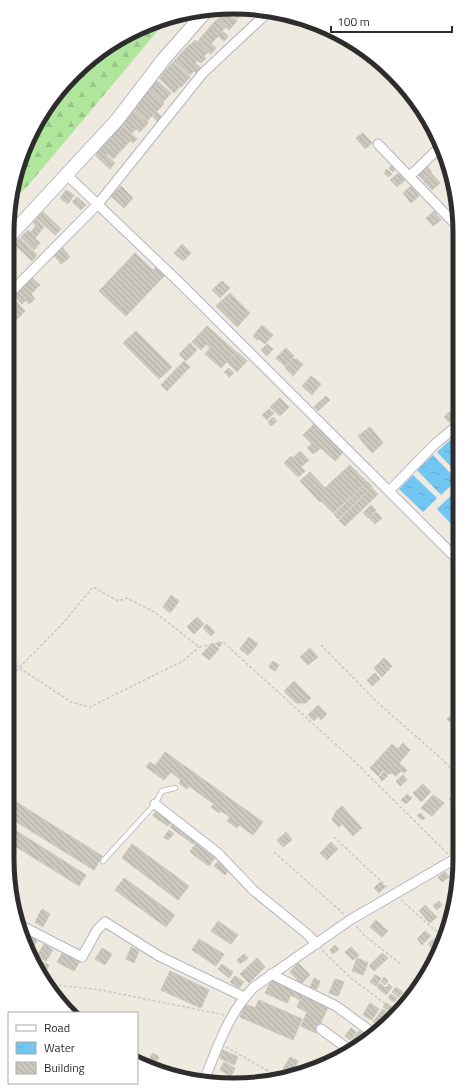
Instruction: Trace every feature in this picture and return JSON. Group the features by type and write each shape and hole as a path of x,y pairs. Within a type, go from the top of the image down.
{"main road":[{"path":"14,232 117,120 163,60 201,17"}],"street":[{"path":"14,289 98,204 203,74 264,16"},
{"path":"378,144 453,222"},
{"path":"410,176 436,151"},
{"path":"67,175 181,284 453,555"},
{"path":"389,491 435,444 453,429"},
{"path":"155,804 218,853 253,890 306,933 317,944"},
{"path":"206,1076 232,1016 244,997 254,987 350,920 453,860"},
{"path":"26,928 82,957 97,930 105,922 159,956 244,997"},
{"path":"271,974 336,1006 370,1031"},
{"path":"320,1029 346,1047"}],"lane":[{"path":"103,861 155,804 162,791 175,788"}],"path":[{"path":"14,674 63,623 93,587 118,601 127,598 156,613 199,647"},
{"path":"14,664 71,702 90,707 183,661 199,647 223,642 352,759 453,854"},
{"path":"321,645 377,702 453,771"},
{"path":"334,837 439,934"},
{"path":"274,852 350,920 364,935 402,965"},
{"path":"317,944 352,979 393,1009"},
{"path":"54,985 101,990 232,1016"},
{"path":"220,1043 274,1074"}],"green space":[{"path":"161,27 26,188 17,195 21,177 37,136 43,124 68,89 100,59 124,43"}],"water":[{"path":"450,440 453,443 453,469 437,452"},
{"path":"433,455 453,476 453,484 441,495 417,470"},
{"path":"413,475 437,498 423,512 399,489"},
{"path":"453,494 453,526 437,509"}],"building":[{"path":"222,14 229,14 237,21 229,30 217,20"},
{"path":"232,14 241,14 237,19"},
{"path":"216,20 225,28 222,31 228,36 224,41 218,36 211,44 216,48 211,54 197,42"},
{"path":"195,40 208,52 204,56 191,45"},
{"path":"190,44 206,58 201,63 197,60 195,63 203,70 199,75 194,71 190,75 174,61"},
{"path":"173,62 190,77 174,93 159,78"},
{"path":"156,80 171,93 163,102 148,89"},
{"path":"148,90 164,104 147,121 134,109 138,104 136,102"},
{"path":"133,110 148,123 140,132 136,129 132,133 121,123"},
{"path":"157,112 163,118 159,123 153,117"},
{"path":"119,123 137,139 133,143 130,141 113,159 108,154 106,155 115,163 110,169 96,156 97,154 95,152"},
{"path":"363,133 372,143 365,149 356,138"},
{"path":"392,165 396,169 393,172 389,168"},
{"path":"428,167 432,173 424,181 418,175"},
{"path":"387,169 392,174 388,177 384,173"},
{"path":"399,173 405,180 397,187 390,180"},
{"path":"432,174 440,183 432,190 424,182"},
{"path":"121,186 133,198 124,208 111,196"},
{"path":"411,186 419,196 411,203 403,193"},
{"path":"66,190 74,195 68,204 60,198"},
{"path":"77,197 86,205 81,210 72,202"},
{"path":"434,211 441,220 433,226 426,218"},
{"path":"43,212 61,229 55,235 37,218"},
{"path":"36,219 44,227 35,238 40,243 34,250 21,237 28,230 30,233 36,226 33,223"},
{"path":"20,238 37,255 32,261 14,244"},
{"path":"182,244 191,253 183,261 174,253"},
{"path":"62,247 70,257 61,264 53,254"},
{"path":"135,253 153,270 157,266 166,274 126,316 99,291"},
{"path":"32,278 40,285 31,294 35,299 29,304 26,300 22,304 14,295"},
{"path":"222,281 230,288 220,298 212,290"},
{"path":"230,293 250,313 237,327 216,306"},
{"path":"14,299 25,311 16,320 14,318"},
{"path":"262,325 273,335 265,344 253,336"},
{"path":"207,326 236,352 221,368 205,354 210,348 206,344 201,350 192,342"},
{"path":"136,331 172,367 159,379 123,343"},
{"path":"190,343 197,350 186,361 179,354"},
{"path":"267,344 273,349 267,356 261,350"},
{"path":"286,348 294,356 285,366 276,358"},
{"path":"237,352 247,361 237,372 227,362"},
{"path":"293,358 303,364 293,376 285,368"},
{"path":"184,361 190,367 167,391 161,385"},
{"path":"229,368 234,373 229,377 224,372"},
{"path":"311,376 321,384 312,395 302,386"},
{"path":"326,396 330,400 318,411 314,407"},
{"path":"280,398 289,407 280,416 270,407"},
{"path":"269,409 274,413 267,420 262,415"},
{"path":"449,412 453,416 453,419 449,422 444,417"},
{"path":"273,417 277,421 271,426 268,422"},
{"path":"315,423 344,451 335,461 321,448 313,454 307,448 312,444 303,435"},
{"path":"370,427 383,443 372,453 358,436"},
{"path":"300,451 309,460 301,467 305,471 298,477 284,463 291,456 293,458"},
{"path":"350,465 367,482 333,513 300,481 310,472 325,488"},
{"path":"368,482 372,487 338,519 334,514"},
{"path":"372,488 378,494 345,526 339,520"},
{"path":"371,505 376,510 368,518 363,513"},
{"path":"376,512 382,518 375,524 369,518"},
{"path":"171,595 179,601 170,613 163,607"},
{"path":"197,617 204,624 194,634 187,627"},
{"path":"207,624 215,632 211,636 203,628"},
{"path":"249,637 258,644 248,655 240,649"},
{"path":"219,642 222,644 219,647 216,644"},
{"path":"212,643 219,649 209,660 202,654"},
{"path":"310,648 318,657 308,665 300,657"},
{"path":"384,658 392,666 382,677 374,668"},
{"path":"273,661 279,665 275,671 269,667"},
{"path":"375,673 380,679 372,686 367,680"},
{"path":"294,681 311,698 306,703 296,703 284,691"},
{"path":"318,705 327,714 321,720 318,716 314,721 308,715"},
{"path":"453,713 453,725 447,719"},
{"path":"403,743 410,750 399,763 407,770 404,773 401,771 396,776 392,773 388,774 383,770 378,776 370,768 392,744 398,749"},
{"path":"165,752 263,822 253,835 239,825 237,828 227,821 230,817 221,811 219,813 211,807 214,804 189,786 187,789 179,783 181,780 171,772 164,780 146,767 150,762 155,766"},
{"path":"384,772 388,776 382,781 379,777"},
{"path":"403,775 407,780 400,786 396,781"},
{"path":"423,784 431,792 421,802 413,793"},
{"path":"407,794 412,798 406,804 401,800"},
{"path":"433,795 444,803 432,816 421,808"},
{"path":"453,796 453,804 449,799"},
{"path":"14,801 102,856 94,870 14,820"},
{"path":"342,806 362,828 353,836 342,824 339,827 332,820 336,811"},
{"path":"157,810 172,820 168,826 153,816"},
{"path":"420,813 425,818 423,820 417,816"},
{"path":"173,823 196,841 193,844 170,827"},
{"path":"14,829 86,875 79,886 14,845"},
{"path":"169,830 174,834 168,840 164,837"},
{"path":"286,832 292,840 283,847 277,840"},
{"path":"331,842 338,849 327,860 320,853"},
{"path":"196,843 215,858 209,866 190,852"},
{"path":"132,844 189,886 178,900 122,858"},
{"path":"220,859 230,868 225,875 214,866"},
{"path":"445,872 449,877 442,882 438,877"},
{"path":"124,878 175,915 166,927 115,890"},
{"path":"380,882 385,887 379,893 374,888"},
{"path":"439,901 442,905 437,910 433,906"},
{"path":"425,905 437,917 430,923 419,911"},
{"path":"42,909 50,914 43,927 35,922"},
{"path":"376,920 388,931 382,937 370,927"},
{"path":"218,921 238,935 231,944 211,931"},
{"path":"425,931 431,936 422,945 417,939"},
{"path":"29,936 37,940 33,947 31,942"},
{"path":"437,936 438,937 433,949 428,944"},
{"path":"199,939 224,954 216,966 192,950"},
{"path":"44,944 53,950 46,961 37,956"},
{"path":"335,945 339,949 333,954 330,950"},
{"path":"131,947 139,951 134,963 126,959"},
{"path":"351,947 359,955 353,960 345,952"},
{"path":"102,948 112,954 105,965 95,959"},
{"path":"63,952 80,961 74,971 57,962"},
{"path":"382,953 388,958 374,971 369,966"},
{"path":"244,954 248,958 240,964 237,960"},
{"path":"257,958 265,967 249,983 240,974"},
{"path":"357,958 368,963 363,975 352,971"},
{"path":"40,961 49,965 46,972 43,968"},
{"path":"298,963 310,975 301,984 290,972"},
{"path":"222,964 233,972 229,978 218,969"},
{"path":"170,971 209,990 201,1008 161,990"},
{"path":"375,975 381,978 376,986 370,982"},
{"path":"235,976 244,982 239,988 230,982"},
{"path":"384,977 388,981 385,985 381,981"},
{"path":"314,978 320,981 317,989 310,987"},
{"path":"272,979 329,1005 316,1033 301,1026 307,1012 297,1007 300,1000 291,995 287,1003 265,993"},
{"path":"335,979 344,982 338,996 329,993"},
{"path":"380,983 386,988 389,984 392,987 386,995 377,987"},
{"path":"396,987 403,992 399,997 392,992"},
{"path":"391,994 397,998 394,1002 388,998"},
{"path":"259,1000 302,1019 293,1040 240,1017 245,1004 255,1008"},
{"path":"370,1003 379,1009 372,1020 363,1015"},
{"path":"386,1003 394,1008 391,1012 383,1007"},
{"path":"383,1009 390,1013 377,1025 373,1022"},
{"path":"351,1028 356,1032 350,1040 345,1036"},
{"path":"359,1031 364,1035 352,1043 350,1042"},
{"path":"223,1050 238,1057 234,1065 220,1058"},
{"path":"153,1053 159,1057 155,1063 148,1060"},
{"path":"290,1057 298,1061 293,1070 287,1072 283,1069"},
{"path":"224,1062 235,1068 231,1076 220,1070"}]}
